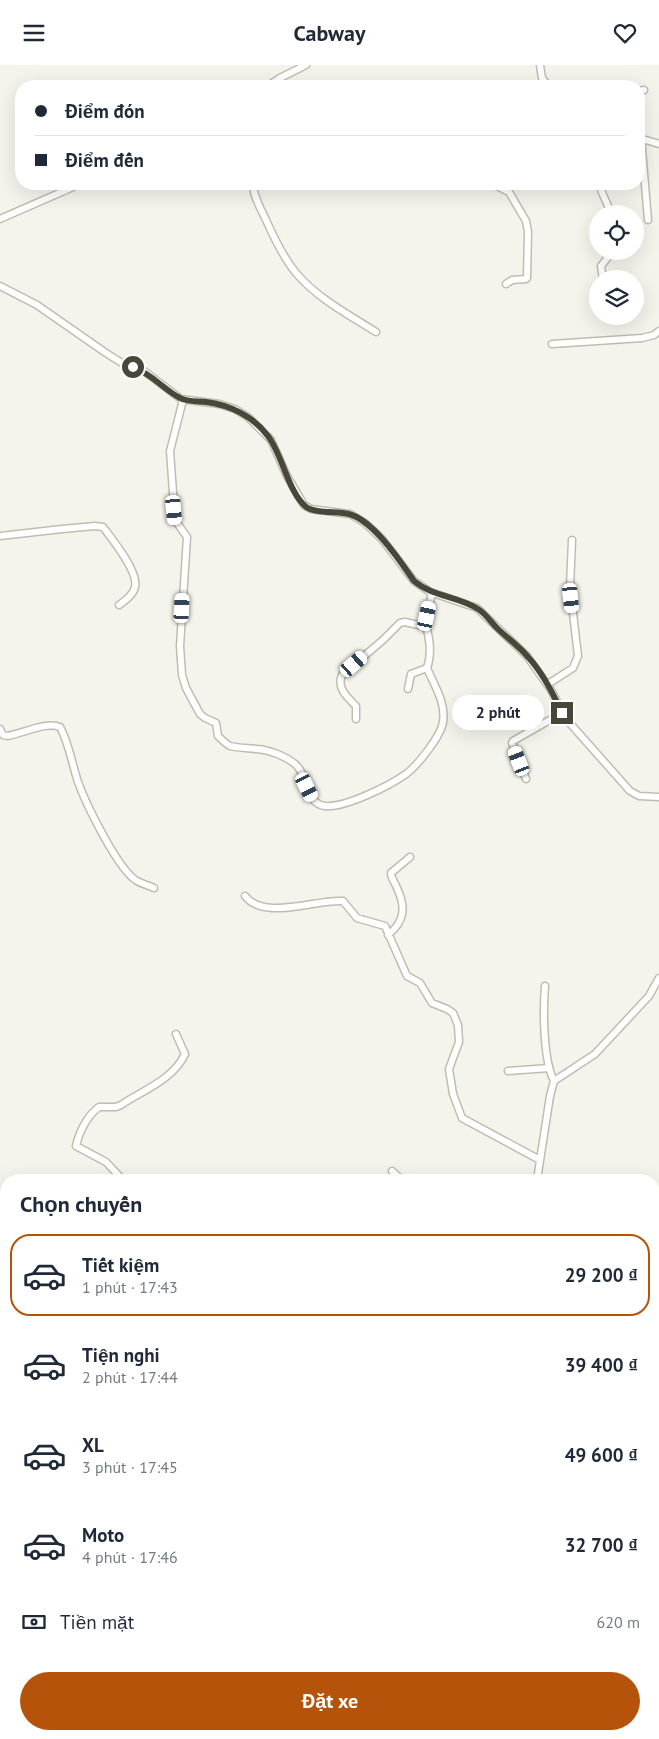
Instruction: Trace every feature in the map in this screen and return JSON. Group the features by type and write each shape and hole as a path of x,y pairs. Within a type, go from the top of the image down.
{"street":[{"path":"277,80 304,65"},
{"path":"540,65 544,80"},
{"path":"645,140 659,144"},
{"path":"645,189 648,220"},
{"path":"0,219 66,190"},
{"path":"255,190 258,203 279,248 295,271 322,297 376,332"},
{"path":"505,190 513,197 526,221 528,232 528,278 512,280 506,284"},
{"path":"601,190 609,205"},
{"path":"0,286 38,305 122,363 144,371 183,400 219,404 235,409 248,417 271,440 287,476 304,505 312,509 350,515 365,523 382,539 414,581 432,593 480,610 527,656 548,684 562,713 577,733 630,791 639,796 659,797"},
{"path":"552,344 642,339 659,331"},
{"path":"183,400 170,451 175,520 187,537 180,646 182,675 186,688 200,714 216,723 218,736 229,745 270,751 297,765 312,797 326,806 350,802 375,791 407,773 440,731 443,724 441,699 427,668 429,637 425,624 432,593"},
{"path":"0,536 95,526 103,527 130,566 135,579 136,585 132,594 120,605"},
{"path":"548,684 573,667 578,656 570,587 572,540"},
{"path":"356,719 356,706 346,696 341,685 342,675 400,623 425,624"},
{"path":"408,689 411,675 427,668"},
{"path":"526,779 512,743 513,741 562,713"},
{"path":"0,729 3,735 7,736 46,726 58,725 60,727 78,783 114,856 136,881 146,883 154,888"},
{"path":"388,935 399,924 404,908 400,893 392,878 392,873 410,857"},
{"path":"245,896 249,902 258,906 274,908 343,901 357,918 385,926 408,976 420,983 432,1003 447,1009 456,1018 460,1039 449,1069 453,1094 462,1119 540,1160"},
{"path":"554,1081 595,1054 649,996 659,978"},
{"path":"538,1174 554,1081 549,1069 543,1013 545,986"},
{"path":"117,1174 106,1162 76,1146 78,1138 87,1121 99,1107 116,1107 121,1105 174,1070 185,1054 176,1034"},
{"path":"508,1071 549,1069"},
{"path":"392,1171 395,1174"}],"route":[{"path":"133,367 152,376 181,399 219,404 235,409 248,417 271,440 300,501 307,508 356,517 382,539 419,585 430,592 480,610 527,656 551,690 562,713"}]}
